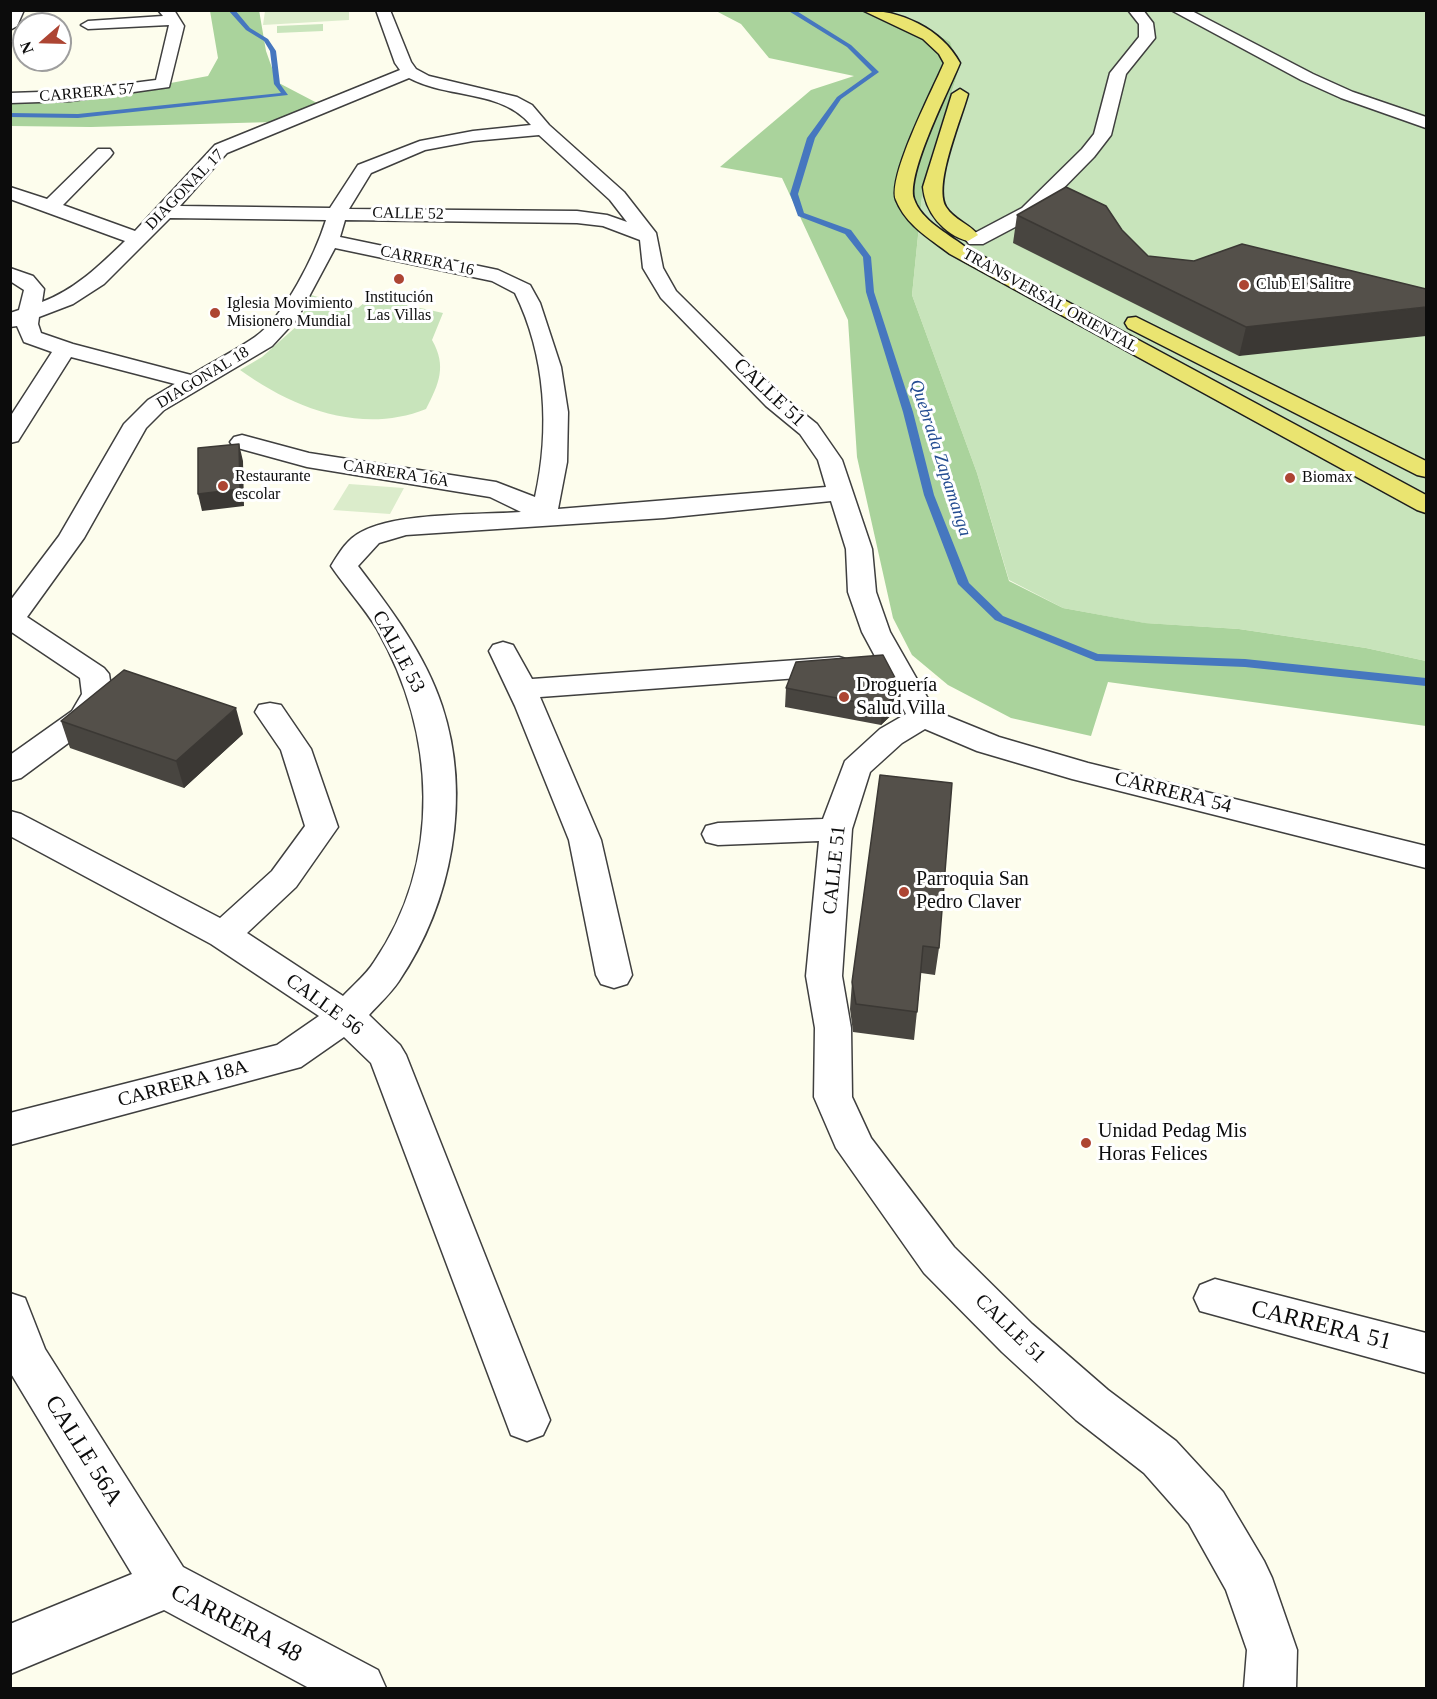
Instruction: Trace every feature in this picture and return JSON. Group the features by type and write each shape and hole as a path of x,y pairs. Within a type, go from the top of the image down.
{"main road":[{"name":"TRANSVERSAL ORIENTAL","path":"869,10 932,38 944,47 952,63 902,186 909,209 933,235 1023,287 1426,505"},
{"name":"TRANSVERSAL ORIENTAL","path":"892,10 956,40 966,49 972,61 953,111 932,187 932,199 938,211 952,225 976,240 1068,288"},
{"name":"TRANSVERSAL ORIENTAL","path":"1119,315 1426,470"}],"street":[{"path":"10,26 17,10"},
{"path":"383,10 410,72 423,79 512,101 526,109 543,129 617,196 649,237"},
{"path":"976,240 1004,227 1035,207 1052,186 1088,153 1102,135 1118,73 1147,38 1146,23 1135,10"},
{"path":"1178,10 1307,77 1347,95 1426,123"},
{"path":"88,25 170,15"},
{"name":"CARRERA 57","path":"10,98 70,96 162,84 177,26 170,15"},
{"name":"DIAGONAL 17","path":"19,317 66,300 85,290 165,212 221,149 410,72"},
{"name":"DIAGONAL 18","path":"11,618 71,538 136,424 156,405 264,341 286,319 329,241 337,213 364,169 420,146 473,136 543,129"},
{"path":"50,207 104,153"},
{"path":"10,192 137,239"},
{"name":"CALLE 52","path":"165,212 577,217 607,221 649,237"},
{"name":"CALLE 51","path":"649,237 653,268 668,294 774,401 809,429 830,460 838,493 859,549 862,592 876,632 923,717 891,735 856,768 836,829 824,976 833,1028 833,1097 856,1148 939,1260 1017,1338 1059,1376 1092,1405 1160,1457 1206,1508 1247,1578 1272,1650 1270,1689"},
{"name":"CARRERA 16","path":"329,241 498,276 523,289 530,303 550,367 556,412 555,462 543,518"},
{"path":"10,274 26,280 34,289 34,299 19,317 32,337 193,382"},
{"path":"10,436 65,348"},
{"name":"CARRERA 16A","path":"242,442 308,460 496,490 525,502 543,518"},
{"name":"CALLE 53","path":"346,1016 386,973 420,911 439,834 439,769 427,706 390,627 344,566 357,544 378,533 406,527 838,493"},
{"path":"10,771 83,717 97,694 94,674 11,618"},
{"path":"503,651 585,840 614,975"},
{"path":"520,689 891,662"},
{"path":"223,935 284,879 322,827 296,749 270,712"},
{"name":"CARRERA 54","path":"923,717 988,744 1083,772 1426,857"},
{"name":"CALLE 56","path":"10,822 223,935 346,1016 387,1055 527,1420"},
{"path":"718,834 836,829"},
{"name":"CARRERA 18A","path":"10,1129 288,1057 346,1016"},
{"name":"CARRERA 51","path":"1215,1298 1426,1353"},
{"name":"CALLE 56A","path":"10,1312 18,1360 166,1584"},
{"name":"CARRERA 48","path":"10,1650 166,1584 360,1689"}],"green space":[{"path":"259,10 266,51 277,82 319,104 273,122 91,127 11,126 10,102 80,100 208,76 218,58 210,11"},
{"path":"265,11 349,11 349,20 263,25"},
{"path":"716,11 885,11 912,21 950,42 959,69 929,163 922,196 912,295 977,473 1009,581 1063,608 1145,623 1239,629 1366,648 1426,661 1426,726 1108,682 1091,736 1011,718 948,685 912,655 893,618 857,457 848,320 782,178 720,167 811,90 854,76 769,58 741,24"},
{"path":"885,11 1426,11 1426,661 1366,648 1239,629 1144,623 1063,608 1009,580 977,473 912,295 922,196 929,163 959,69 912,21"},
{"path":"323,24 323,31 277,33 277,26"},
{"path":"311,295 358,308 371,297 443,313 432,340 437,349 440,375 426,409 402,416 377,419 328,414 282,396 240,370 262,357 298,325"},
{"path":"349,484 404,488 390,514 333,510"}],"building":[{"path":"1066,187 1106,206 1122,230 1148,256 1194,261 1242,244 1426,289 1426,307 1246,327 1017,215"},
{"path":"239,444 240,489 198,494 198,448"},
{"path":"883,655 901,689 882,707 786,688 796,662"},
{"path":"124,670 236,708 176,761 61,721"},
{"name":"Parroquia San Pedro Claver","path":"880,775 952,783 939,948 923,946 917,1012 856,1004 852,982"}],"waterway":[{"path":"10,115 78,116 286,94 277,84 273,51 266,40 248,29 231,10"},
{"name":"Quebrada Zapamanga","path":"790,10 849,46 876,72 839,98 811,138 794,194 801,214 848,232 867,257 870,292 908,412 929,495 964,584 999,618 1096,657 1245,663 1426,682"}],"place":[{"name":"Institución Las Villas","path":"399,279"},
{"name":"Club El Salitre","path":"1244,285"},
{"name":"Iglesia Movimiento Misionero Mundial","path":"215,313"},
{"name":"Biomax","path":"1290,478"},
{"name":"Restaurante escolar","path":"223,486"},
{"name":"Droguería Salud Villa","path":"844,697"},
{"name":"Parroquia San Pedro Claver","path":"904,892"},
{"name":"Unidad Pedag Mis Horas Felices","path":"1086,1143"}]}
